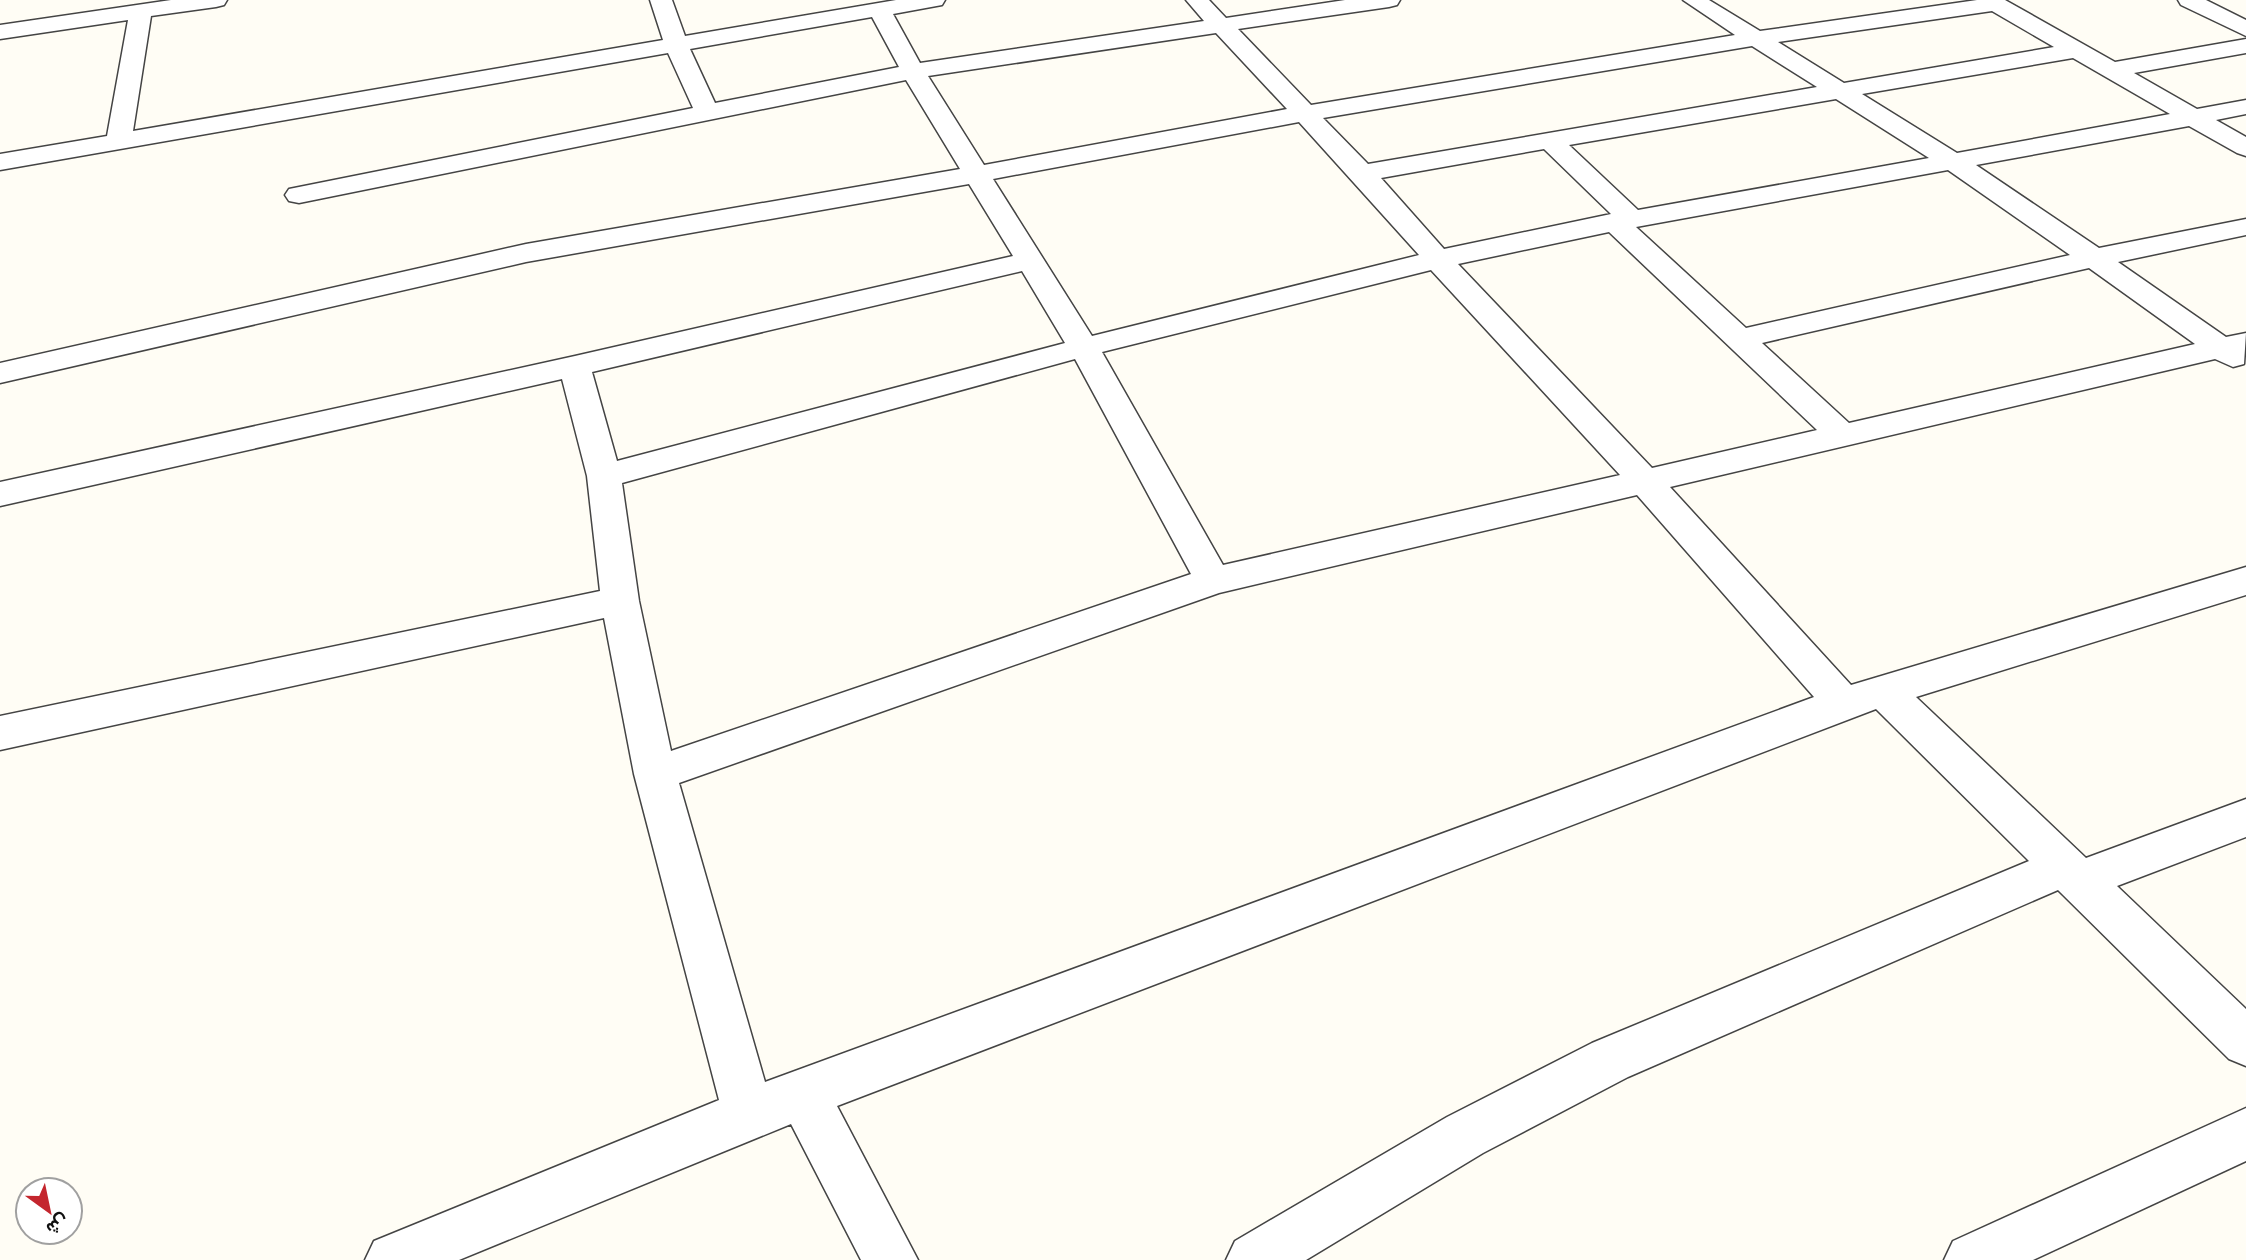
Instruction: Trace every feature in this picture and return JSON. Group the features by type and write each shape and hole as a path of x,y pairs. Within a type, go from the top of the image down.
{"street":[{"path":"0,32 216,0"},
{"path":"661,0 676,44 707,112"},
{"path":"0,162 934,0"},
{"path":"1196,0 1362,173 1438,260 1643,479 1843,703"},
{"path":"299,195 913,71 1389,0"},
{"path":"1694,0 1951,161 2237,352"},
{"path":"2189,0 2246,29"},
{"path":"0,373 526,253 1306,113 1992,2 2246,148"},
{"path":"879,9 913,71 1084,348 1213,581"},
{"path":"120,140 141,12"},
{"path":"2112,70 2246,46"},
{"path":"1362,173 2078,50"},
{"path":"604,476 1084,348 1438,260 1623,220 2246,107"},
{"path":"1548,139 1739,339 1841,434"},
{"path":"1739,339 2094,258 2246,227"},
{"path":"0,494 575,366 1028,261"},
{"path":"655,774 1213,581 1841,434 2237,352"},
{"path":"575,366 604,476 620,601 655,774 748,1114"},
{"path":"393,1260 748,1114 1843,703 2246,582"},
{"path":"0,733 620,601"},
{"path":"1884,691 2246,1042"},
{"path":"1254,1260 1465,1135 1610,1060 2073,873 2246,818"},
{"path":"803,1094 890,1260"},
{"path":"1972,1260 2246,1134"}]}
